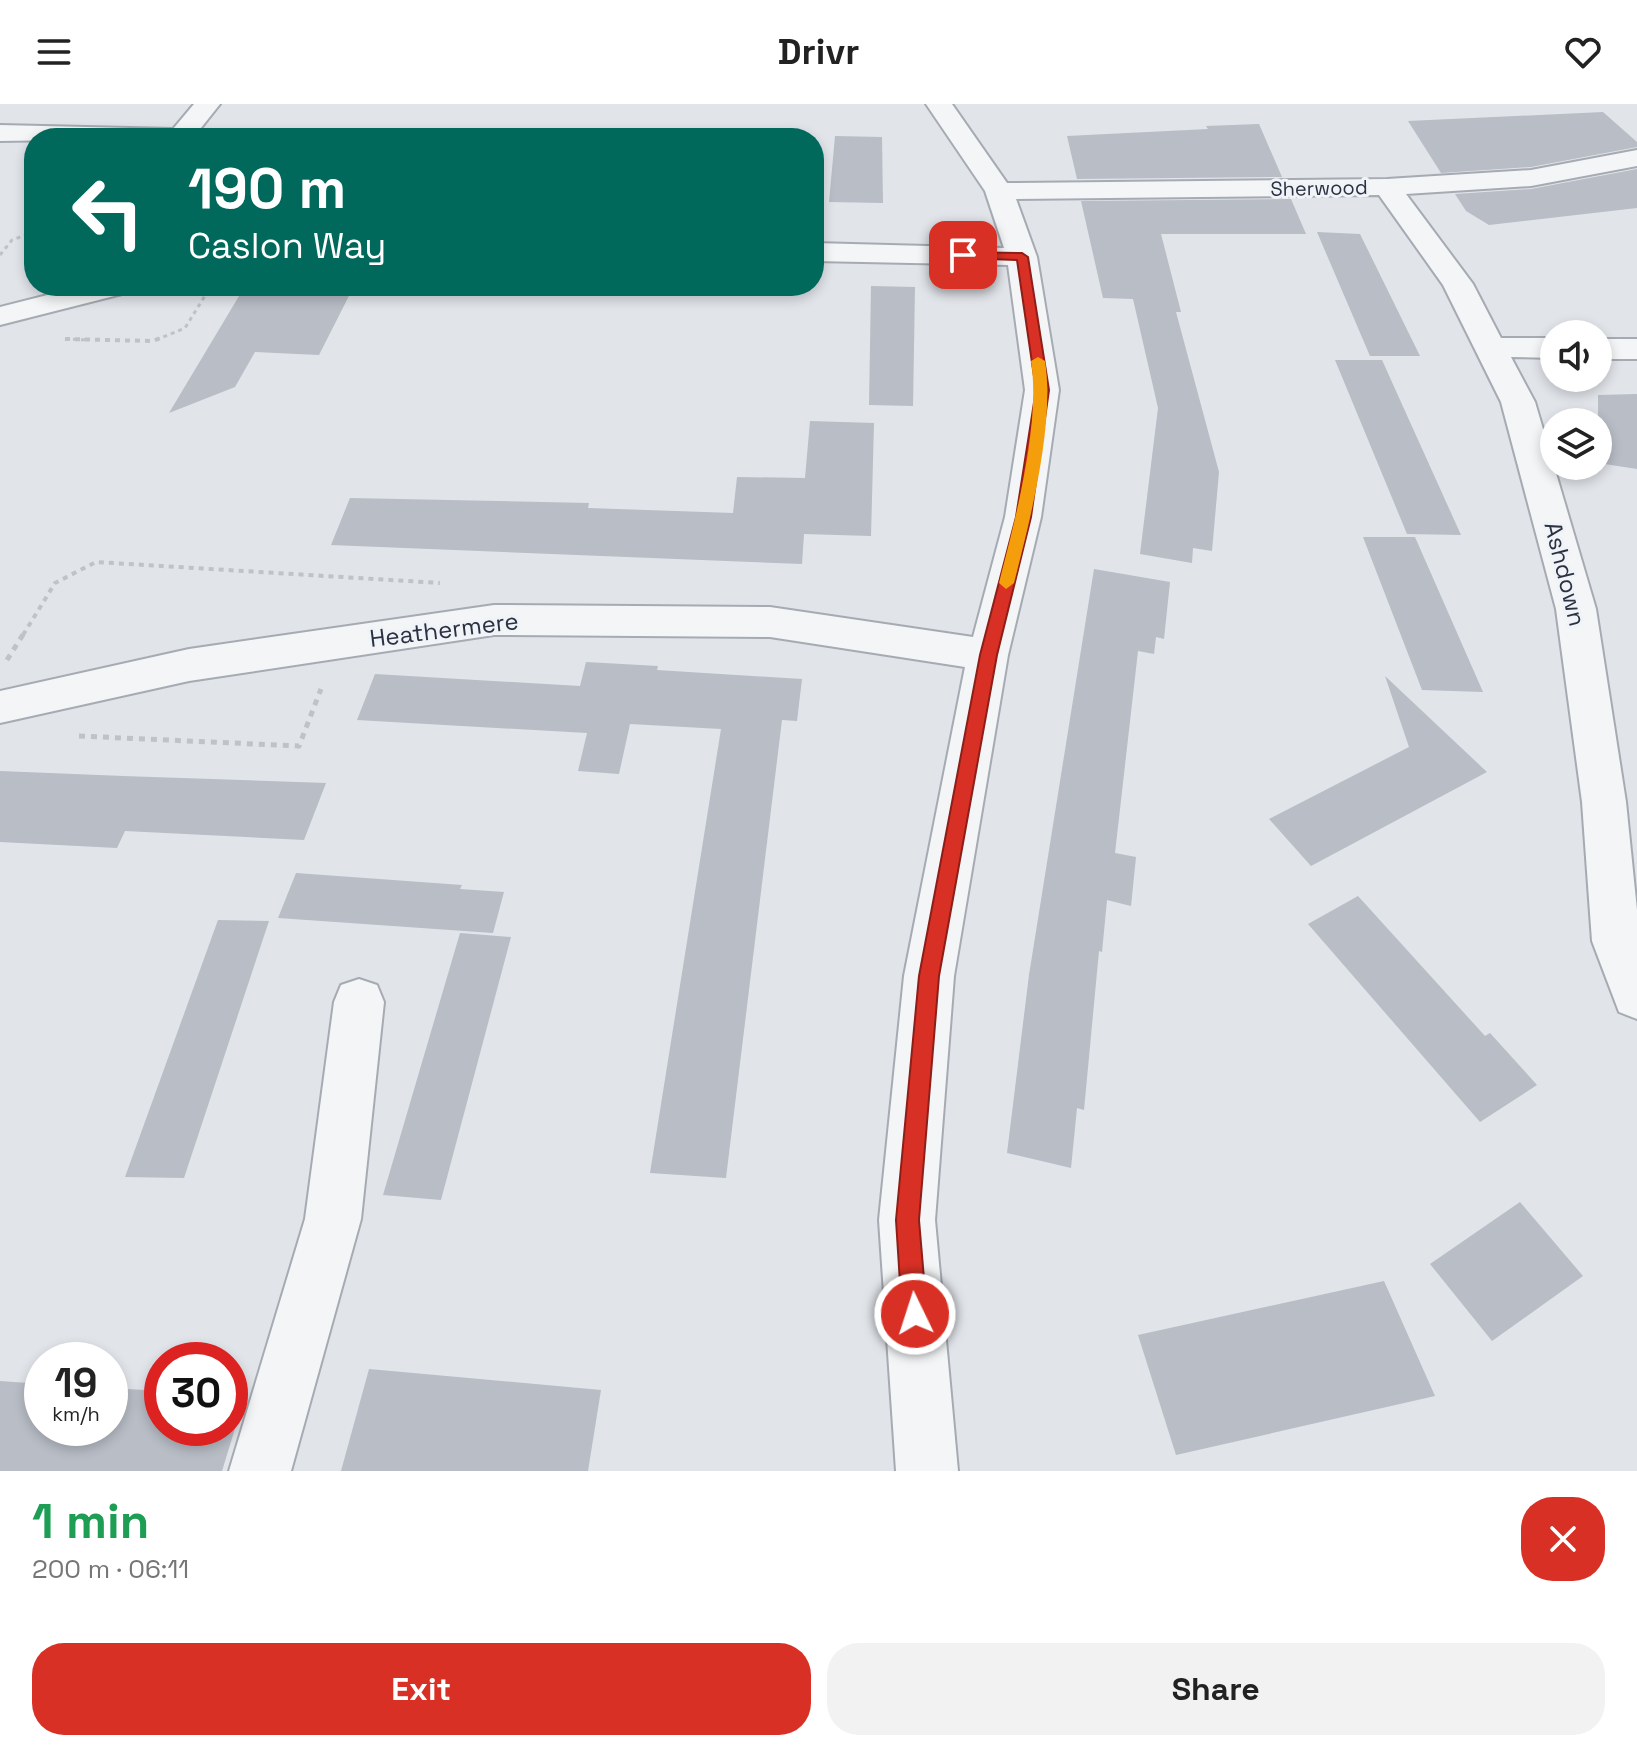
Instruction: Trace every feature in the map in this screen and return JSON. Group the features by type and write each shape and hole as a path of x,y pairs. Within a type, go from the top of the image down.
{"street":[{"path":"187,128 207,104"},
{"path":"927,1471 907,1220 929,976 988,655 1023,517 1042,390 1022,257 999,191 939,104"},
{"path":"0,133 24,134"},
{"name":"Sherwood","path":"999,191 1387,187 1531,178 1637,158"},
{"name":"Ashdown","path":"1387,187 1458,284 1518,402 1576,609 1604,802 1616,941 1637,996"},
{"path":"824,252 1022,257"},
{"path":"0,316 79,296"},
{"path":"1491,347 1540,348"},
{"path":"1612,349 1637,349"},
{"name":"Heathermere","path":"0,707 189,665 494,620 770,622 988,655"},
{"path":"260,1471 333,1219 359,1002"}],"path":[{"path":"0,255 12,240 24,236"},
{"path":"61,339 152,341 185,328 205,296"},
{"path":"0,671 55,583 96,562 463,584 494,620"},
{"path":"79,736 299,746 339,643"}],"building":[{"path":"1603,112 1637,142 1637,147 1531,167 1441,173 1408,121"},
{"path":"1259,124 1282,177 1077,179 1067,136 1208,129 1206,126"},
{"path":"835,136 882,137 883,203 829,202"},
{"path":"1637,169 1637,208 1489,225 1466,211 1455,194 1531,189"},
{"path":"1291,199 1306,234 1161,234 1181,312 1176,312 1219,472 1212,551 1193,548 1192,563 1140,554 1158,408 1133,299 1103,298 1081,201"},
{"path":"1317,232 1360,234 1420,356 1370,356"},
{"path":"871,286 915,287 913,406 869,405"},
{"path":"239,296 349,296 319,355 255,352 235,387 169,413"},
{"path":"1335,360 1382,360 1461,535 1407,534"},
{"path":"1637,394 1637,469 1612,465 1612,408 1598,408 1598,395"},
{"path":"810,421 874,423 871,536 804,534 802,564 331,545 350,498 589,503 588,508 733,513 737,477 805,478"},
{"path":"1363,537 1415,537 1483,692 1422,690"},
{"path":"1094,569 1170,582 1164,639 1156,637 1154,654 1138,651 1115,853 1136,857 1131,906 1107,900 1084,1110 1077,1108 1071,1168 1007,1153 1029,975"},
{"path":"586,662 658,666 657,670 802,679 797,721 782,720 726,1178 650,1173 721,729 630,724 619,774 578,771 587,733 357,720 375,674 580,686"},
{"path":"1385,676 1487,772 1311,866 1269,819 1409,747"},
{"path":"0,771 326,783 304,840 125,831 117,848 0,842"},
{"path":"296,873 462,885 460,889 504,892 493,933 278,918"},
{"path":"1358,896 1485,1036 1490,1033 1537,1085 1480,1122 1308,924"},
{"path":"218,920 269,921 184,1178 125,1177"},
{"path":"460,933 511,937 441,1200 383,1195"},
{"path":"1520,1202 1583,1276 1492,1341 1430,1264"},
{"path":"1384,1281 1435,1396 1176,1455 1138,1335"},
{"path":"369,1369 601,1390 588,1471 341,1471"},
{"path":"0,1381 24,1383 24,1446 128,1446 128,1389 144,1390 144,1446 230,1446 222,1471 0,1471"}],"slow traffic":[{"path":"1006,583 1023,517 1042,390 1038,361"}],"route":[{"path":"915,1314 907,1220 929,976 988,655 1023,517 1042,390 1022,257 963,255"}]}
